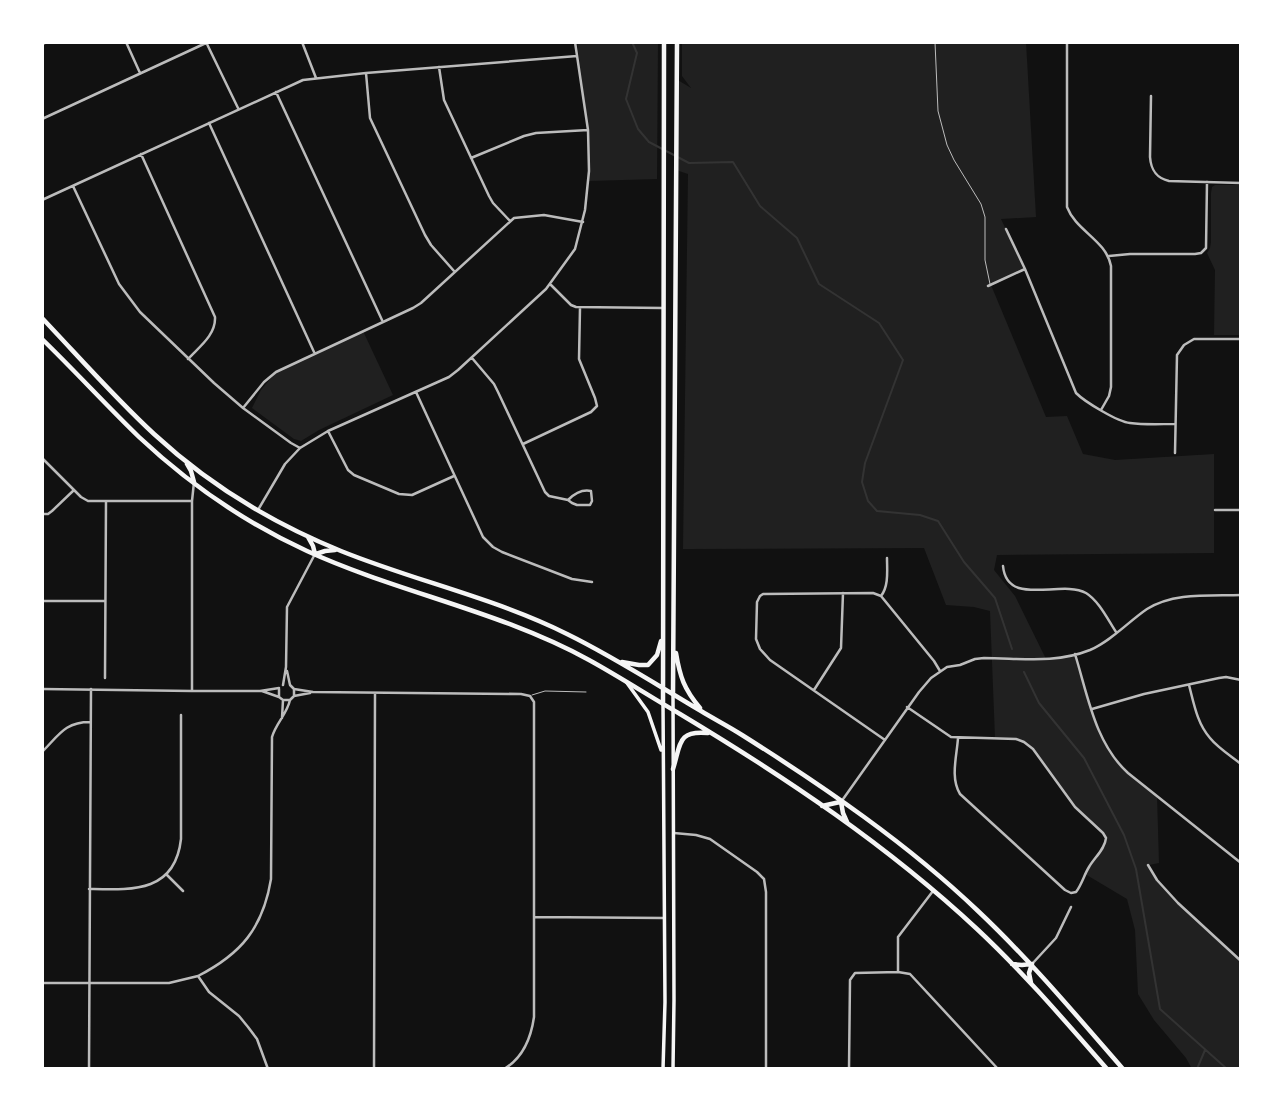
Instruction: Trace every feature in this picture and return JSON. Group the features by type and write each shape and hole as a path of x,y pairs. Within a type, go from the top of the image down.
{"highway":[{"path":"663,703 664,42"},
{"path":"673,694 677,42"},
{"path":"663,308 675,308"},
{"path":"42,318 153,433 210,480 258,510 338,550 565,632 743,735 841,802 937,873 978,910 1032,964 1123,1069"},
{"path":"42,339 142,439 194,482 246,517 315,554 370,576 510,623 580,655 713,733 847,823 885,850 974,927 1031,984 1107,1069"},
{"path":"183,459 194,482"},
{"path":"194,482 210,480"},
{"path":"308,537 315,554"},
{"path":"663,537 675,537"},
{"path":"315,554 338,550"},
{"path":"618,661 648,664 657,655 663,636"},
{"path":"674,638 684,686 704,713"},
{"path":"673,769 684,737 694,732 713,733"},
{"path":"822,806 841,802"},
{"path":"841,802 847,823"},
{"path":"1012,964 1032,964"},
{"path":"1031,984 1029,973 1032,964"}],"main road":[{"path":"626,681 648,712 663,756"},
{"path":"673,694 673,1069"},
{"path":"663,703 663,1069"},
{"path":"663,833 674,833"},
{"path":"664,918 674,919"}],"street":[{"path":"42,44 47,42"},
{"path":"125,42 140,73"},
{"path":"42,119 206,42 238,110"},
{"path":"302,42 316,78"},
{"path":"258,510 285,464 300,448 328,431 449,377 549,284 575,249 588,196 589,171 588,130 575,42"},
{"path":"1067,42 1067,207 1072,216 1105,250 1109,256 1111,270 1111,387 1101,410"},
{"path":"42,200 303,80 577,56"},
{"path":"439,67 444,100 493,203 510,221"},
{"path":"366,73 370,118 425,235 455,271"},
{"path":"276,92 383,322"},
{"path":"1152,96 1150,157 1155,173 1166,180 1241,183"},
{"path":"209,123 315,354"},
{"path":"471,158 524,136 588,130"},
{"path":"141,154 215,317 212,334 187,359"},
{"path":"1109,256 1203,252 1206,248 1207,182"},
{"path":"73,185 124,293 140,313 243,408 300,448"},
{"path":"243,408 276,372 413,309 510,221 520,217 544,215 583,222"},
{"path":"1006,229 1073,389 1079,397 1122,421 1175,424"},
{"path":"989,285 1025,269"},
{"path":"549,284 571,305 580,308 663,308"},
{"path":"523,444 591,412 597,406 579,359 580,308"},
{"path":"1175,453 1177,355 1185,343 1194,339 1241,340"},
{"path":"472,358 494,384 545,492 554,498 568,500 577,505 590,505 591,491 572,495 568,500"},
{"path":"415,392 483,537 492,547 572,579 592,582"},
{"path":"328,431 348,470 399,494 412,495 454,476"},
{"path":"42,458 81,498 88,501 192,501"},
{"path":"192,691 194,482"},
{"path":"42,514 52,511 74,490"},
{"path":"105,678 106,501"},
{"path":"1215,510 1241,510"},
{"path":"279,697 286,667 287,607 315,554"},
{"path":"881,596 886,586 887,558"},
{"path":"1003,566 1007,580 1017,588 1077,590 1086,593 1116,632"},
{"path":"885,740 774,663 760,649 756,639 757,600 760,596 766,593 873,593 881,596 940,671"},
{"path":"814,690 841,648 843,593"},
{"path":"841,802 907,707 925,684 940,671 975,659 1060,658 1094,648 1147,609 1184,596 1241,595"},
{"path":"42,601 105,601"},
{"path":"1075,654 1100,735 1123,769 1241,863"},
{"path":"286,667 294,696"},
{"path":"1091,709 1144,694 1224,677 1241,680"},
{"path":"1189,685 1202,727 1212,741 1241,764"},
{"path":"42,689 260,691 281,686 313,692 528,695 534,702 536,711 534,1017 521,1053 504,1069"},
{"path":"89,1069 91,689"},
{"path":"260,691 290,700"},
{"path":"42,983 169,983 198,976 224,962 241,946 254,930 266,902 271,879 272,737 276,725 289,707 290,700 294,696 313,692"},
{"path":"374,1069 375,693"},
{"path":"282,718 283,700"},
{"path":"907,707 949,736 1009,738 1019,740 1033,749 1075,807 1106,838 1105,846 1090,865 1078,890 1074,893 1067,892 958,792 955,780 958,738"},
{"path":"89,889 140,888 158,882 177,859 181,839 181,715"},
{"path":"42,752 69,726 77,722 90,722"},
{"path":"674,833 710,839 764,879 766,1069"},
{"path":"1148,865 1157,880 1178,903 1241,961"},
{"path":"167,874 183,891"},
{"path":"898,972 898,937 933,891"},
{"path":"1032,964 1056,938 1072,907"},
{"path":"534,917 664,918"},
{"path":"849,1069 850,980 855,973 898,972 909,974 998,1069"},
{"path":"198,976 209,992 239,1016 248,1027 257,1039 268,1069"},
{"path":"990,1069 995,1065"}],"lane":[{"path":"935,42 938,111 947,145 981,204 985,217 985,260 989,285"},
{"path":"528,695 545,691 586,692"}],"shaded area":[{"path":"577,42 658,42 657,179 589,181 588,130"},
{"path":"682,42 1026,42 1036,217 1001,219 1025,269 991,285 1046,417 1067,416 1083,454 1115,460 1214,454 1214,553 997,555 994,570 1015,596 1046,659 1075,654 1092,715 1105,744 1123,769 1157,796 1159,863 1149,865 1157,880 1241,961 1241,1069 1192,1069 1154,1020 1138,994 1135,930 1127,899 1085,874 1105,846 1106,836 1075,807 1033,749 1019,740 995,738 990,611 946,605 924,548 683,549 688,174 676,170 676,79 691,88 682,76"},
{"path":"1215,185 1241,185 1241,335 1214,335 1215,270 1207,253 1211,242 1211,193"},
{"path":"363,331 393,395 301,441 294,439 252,408 261,390 276,372"}],"waterway":[{"path":"632,42 637,53 626,99 638,129 649,142 689,163 733,162 760,206 797,238 819,284 879,323 903,360 865,463 862,482 868,501 877,511 920,515 938,521 964,562 995,598 1012,649"},
{"path":"1024,672 1039,703 1084,758 1124,835 1136,869 1160,1009 1227,1069"},
{"path":"1197,1069 1205,1050"}]}
